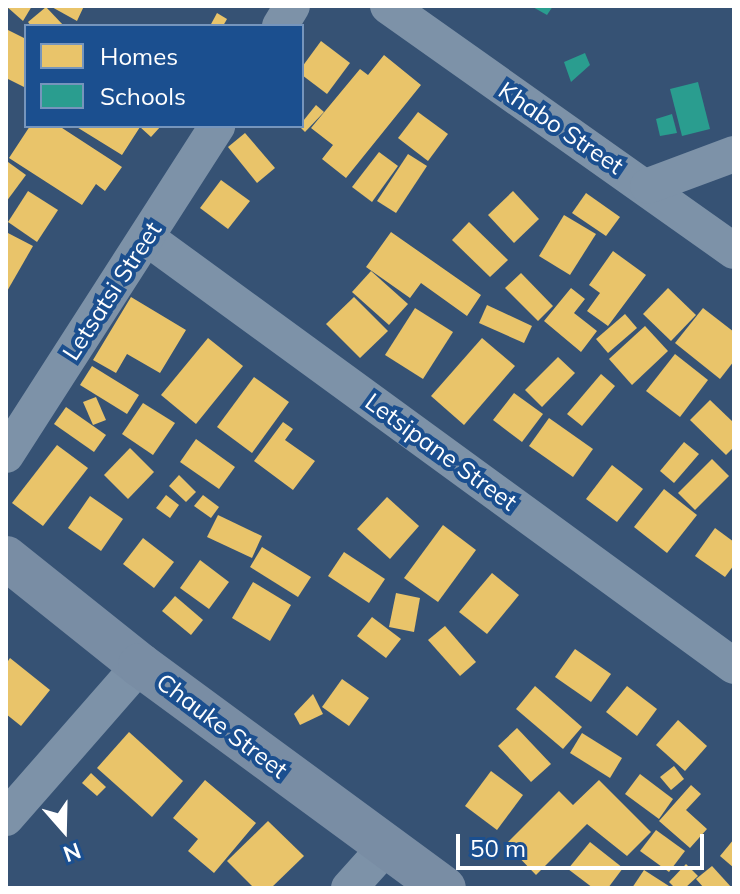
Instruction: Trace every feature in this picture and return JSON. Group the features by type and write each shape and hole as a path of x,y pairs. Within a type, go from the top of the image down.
{"street":[{"path":"281,24 292,6"},
{"name":"Khabo Street","path":"388,6 557,129 648,186 734,251"},
{"name":"Letsatsi Street","path":"6,455 216,128"},
{"path":"648,186 734,154"},
{"name":"Letsipane Street","path":"147,238 734,666"},
{"name":"Chauke Street","path":"6,558 140,665 385,848 444,888"},
{"path":"6,818 140,665"},
{"path":"349,888 385,848"}],"building: Homes":[{"path":"6,6 32,6 23,21"},
{"path":"50,6 84,6 77,21"},
{"path":"46,7 62,24 30,24 28,22"},
{"path":"217,13 227,19 224,24 211,24"},
{"path":"6,29 24,38 24,87 6,78"},
{"path":"321,41 350,63 327,94 304,77 304,64"},
{"path":"384,55 421,85 346,178 322,159 333,145 311,128 360,69 368,75"},
{"path":"316,105 324,112 305,132 301,128 304,128 304,120"},
{"path":"418,112 448,134 428,161 398,138"},
{"path":"29,128 62,128 122,167 105,191 96,184 82,205 9,158"},
{"path":"78,128 139,128 122,155"},
{"path":"141,128 159,128 151,137"},
{"path":"245,133 275,168 257,183 228,147"},
{"path":"379,152 398,166 372,202 352,187"},
{"path":"408,154 427,166 396,213 377,201"},
{"path":"8,162 26,175 6,202 6,165"},
{"path":"221,180 250,201 228,229 200,208"},
{"path":"28,191 58,210 37,242 8,222"},
{"path":"513,191 539,219 514,243 488,215"},
{"path":"586,193 620,217 606,236 572,213"},
{"path":"564,215 596,234 570,275 539,256"},
{"path":"469,222 508,260 490,277 452,240"},
{"path":"6,232 33,246 6,293"},
{"path":"391,232 481,295 467,316 421,283 410,298 366,267"},
{"path":"613,251 646,275 608,326 587,311 600,293 589,285"},
{"path":"371,271 408,304 389,325 352,292"},
{"path":"521,273 553,306 538,321 505,288"},
{"path":"571,288 585,299 574,313 597,331 581,352 544,321"},
{"path":"668,288 696,315 671,341 643,314"},
{"path":"131,297 186,330 160,373 127,354 116,373 93,360"},
{"path":"354,297 388,331 360,358 326,324"},
{"path":"487,305 532,326 524,343 479,323"},
{"path":"415,308 453,332 423,379 385,355"},
{"path":"703,308 734,332 734,361 720,379 675,343"},
{"path":"625,314 637,328 608,353 596,339"},
{"path":"645,326 668,351 632,385 609,359"},
{"path":"208,338 243,366 196,424 161,395"},
{"path":"482,338 515,366 464,425 431,396"},
{"path":"675,354 708,380 680,417 646,391"},
{"path":"558,357 575,373 542,407 525,390"},
{"path":"92,366 139,395 127,414 80,385"},
{"path":"601,374 615,386 582,426 567,414"},
{"path":"254,377 289,402 252,453 217,427"},
{"path":"514,393 543,414 522,442 493,420"},
{"path":"96,397 106,420 93,425 83,402"},
{"path":"710,400 734,423 734,447 726,455 690,420"},
{"path":"143,403 175,423 153,455 122,434"},
{"path":"66,407 106,435 94,452 54,424"},
{"path":"549,418 593,449 573,477 529,446"},
{"path":"283,422 293,429 285,440 315,461 293,490 254,461"},
{"path":"196,439 235,467 219,489 180,462"},
{"path":"684,442 699,454 674,483 660,471"},
{"path":"57,445 88,468 43,526 12,503"},
{"path":"130,448 154,472 128,499 104,475"},
{"path":"712,459 729,476 695,510 678,493"},
{"path":"612,465 643,489 617,522 586,499"},
{"path":"179,475 196,492 186,502 169,486"},
{"path":"664,489 697,515 667,553 634,527"},
{"path":"166,495 179,505 170,518 156,508"},
{"path":"203,495 219,507 211,518 194,506"},
{"path":"90,496 123,519 101,551 68,528"},
{"path":"387,497 419,526 390,559 357,529"},
{"path":"218,515 262,536 252,558 207,537"},
{"path":"443,525 476,550 438,602 404,578"},
{"path":"715,528 734,542 734,565 725,577 695,556"},
{"path":"143,538 174,562 154,588 123,564"},
{"path":"262,547 311,577 298,597 250,567"},
{"path":"344,552 385,579 369,603 328,576"},
{"path":"200,560 229,582 209,609 180,588"},
{"path":"492,573 519,595 487,634 459,612"},
{"path":"253,582 291,605 270,641 232,618"},
{"path":"396,593 420,598 414,632 389,627"},
{"path":"175,596 203,620 191,635 162,611"},
{"path":"372,617 401,639 386,658 357,636"},
{"path":"445,626 476,662 460,676 428,640"},
{"path":"575,649 611,674 591,702 555,677"},
{"path":"10,658 50,690 21,726 6,714 6,664"},
{"path":"342,679 369,698 349,726 322,707"},
{"path":"535,686 582,727 563,749 516,709"},
{"path":"627,686 657,709 637,736 606,712"},
{"path":"313,694 323,714 300,725 294,714"},
{"path":"678,720 707,746 685,771 656,745"},
{"path":"517,728 551,764 531,782 498,746"},
{"path":"129,732 183,781 152,817 97,768"},
{"path":"582,733 622,758 610,778 570,753"},
{"path":"674,766 684,779 671,790 660,777"},
{"path":"491,771 523,795 497,830 465,806"},
{"path":"91,773 106,787 97,796 82,783"},
{"path":"640,774 673,799 659,819 625,794"},
{"path":"205,780 256,823 214,873 188,851 198,839 173,818"},
{"path":"599,780 651,832 627,856 587,824 536,875 506,844 559,791 573,805"},
{"path":"691,785 701,794 686,810 707,829 690,848 659,821"},
{"path":"268,821 304,856 271,888 254,888 227,861"},
{"path":"656,830 685,851 669,872 640,851"},
{"path":"734,839 734,868 720,856"},
{"path":"590,842 623,868 608,888 593,888 568,869"},
{"path":"686,864 698,876 685,888 675,888 669,882"},
{"path":"712,866 732,888 704,888 696,879"},
{"path":"644,870 672,888 632,888"}],"building: Schools":[{"path":"531,6 553,6 547,15"},
{"path":"585,53 590,65 571,82 564,62"},
{"path":"698,82 710,129 682,136 670,89"},
{"path":"672,114 677,133 660,136 656,119"}]}
